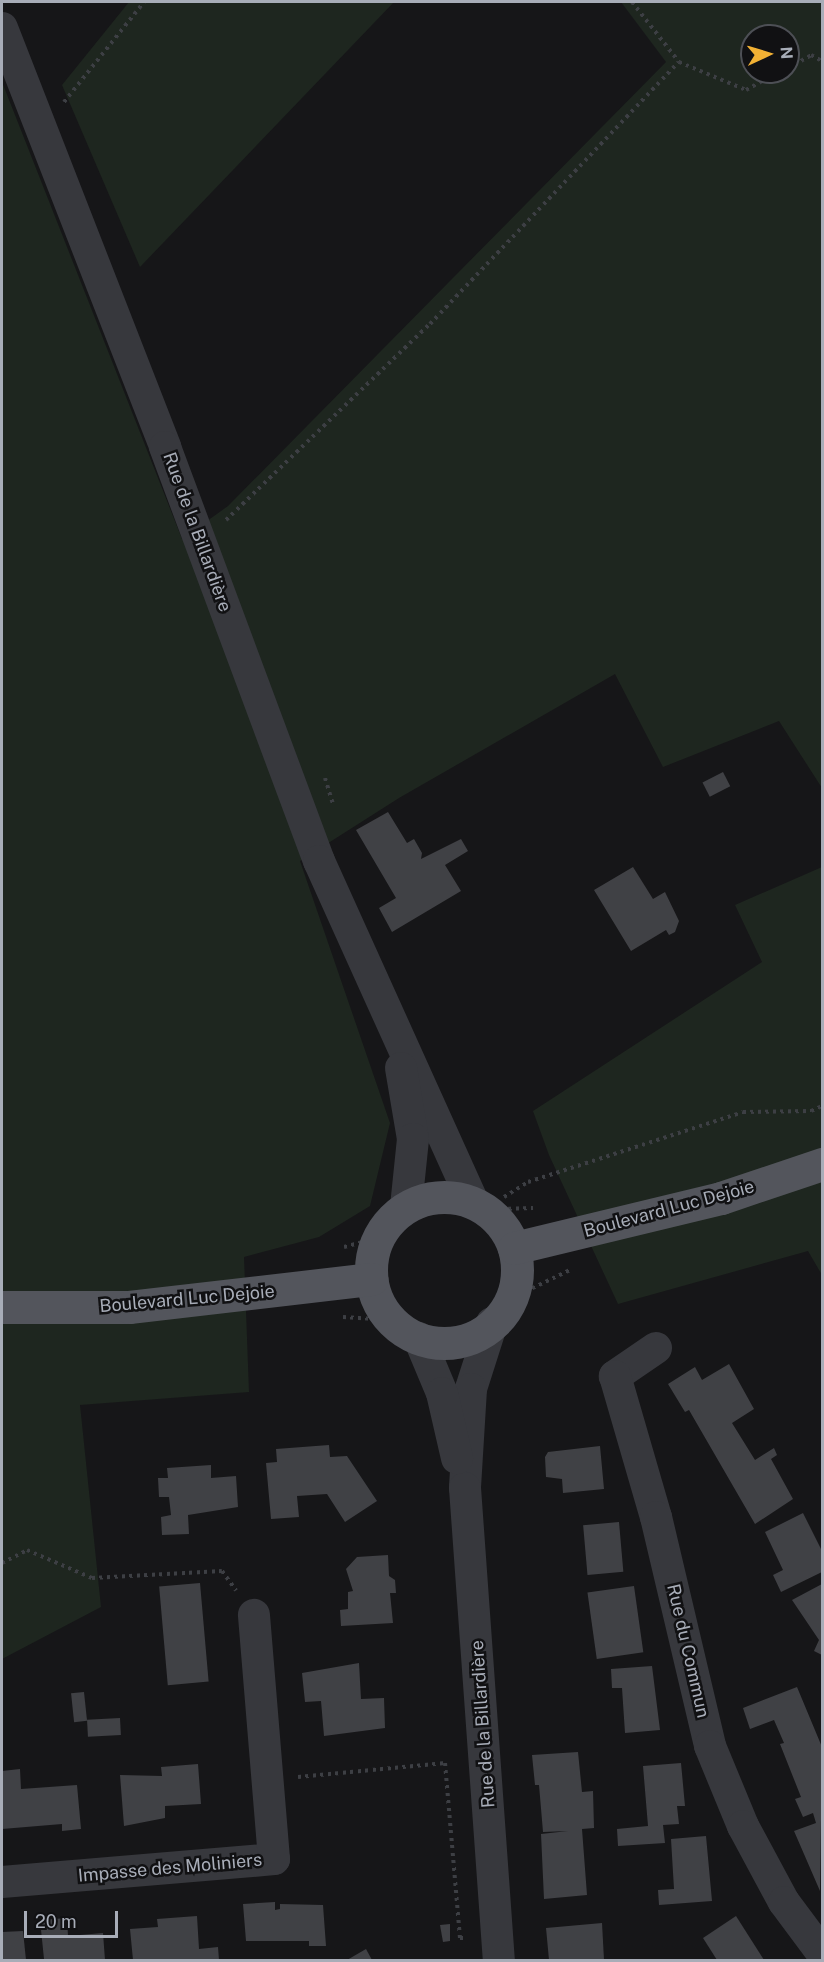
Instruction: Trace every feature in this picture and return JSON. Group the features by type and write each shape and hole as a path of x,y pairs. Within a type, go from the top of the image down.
{"main road":[{"name":"Boulevard Luc Dejoie","path":"514,1248 721,1198 822,1164"},
{"path":"447,1196 479,1206 503,1226 514,1248 517,1274 511,1299 492,1323 477,1335 453,1342 419,1338 391,1320 378,1301 371,1279 378,1238 390,1220 406,1207 426,1198 447,1196"},
{"name":"Boulevard Luc Dejoie","path":"2,1307 129,1307 371,1279"}],"street":[{"name":"Rue de la Billardière","path":"2,28 165,447 320,861 395,1035 479,1206"},
{"name":"Rue de la Billardière","path":"395,1035 413,1139 406,1207"},
{"name":"Rue de la Billardière","path":"492,1323 471,1389 465,1488 498,1949"},
{"name":"Rue de la Billardière","path":"419,1338 442,1393 465,1488"},
{"name":"Rue du Commun","path":"656,1348 615,1376 656,1517 710,1746 743,1826 784,1902 822,1953"},
{"name":"Impasse des Moliniers","path":"2,1882 274,1858 255,1615"}],"path":[{"path":"60,108 144,2"},
{"path":"632,2 679,62 746,90 757,84"},
{"path":"800,62 811,56 822,61"},
{"path":"224,523 430,324 679,62"},
{"path":"479,1206 528,1182 743,1112 811,1111 822,1106"},
{"path":"2,1563 27,1550 92,1578 222,1571 255,1615"},
{"path":"267,1780 445,1763 460,1938 498,1949"}],"shaded area":[{"path":"129,2 394,2 140,267 62,85"},
{"path":"621,2 822,2 822,788 779,721 663,767 615,674 399,798 300,861 390,1123 370,1206 319,1237 244,1257 249,1392 80,1405 101,1607 2,1659 2,82 182,539 228,506 666,62"},
{"path":"822,867 822,1275 808,1251 618,1304 549,1155 533,1111 762,962 735,905"}],"building":[{"path":"723,772 730,786 710,797 703,782"},
{"path":"388,812 407,843 414,839 422,853 421,859 461,839 468,851 445,865 461,891 392,932 379,908 396,898 356,830"},
{"path":"633,867 653,899 665,892 679,921 675,932 669,935 666,930 631,951 594,890"},
{"path":"729,1364 754,1409 732,1423 755,1460 774,1448 777,1455 771,1459 793,1499 755,1524 689,1410 685,1412 668,1384 695,1367 702,1380"},
{"path":"329,1445 330,1457 347,1456 377,1501 345,1522 327,1494 297,1496 299,1517 271,1519 266,1463 277,1462 276,1449"},
{"path":"600,1446 604,1489 563,1493 562,1479 546,1477 545,1457 548,1452"},
{"path":"211,1465 211,1478 236,1476 238,1507 188,1515 189,1534 162,1535 161,1517 171,1515 169,1497 159,1497 158,1478 168,1478 167,1468"},
{"path":"803,1513 822,1551 822,1572 781,1592 773,1575 783,1570 765,1532"},
{"path":"619,1522 623,1572 587,1575 583,1525"},
{"path":"388,1555 389,1576 395,1580 396,1593 390,1593 393,1623 341,1626 340,1610 348,1609 348,1592 353,1591 346,1569 357,1557"},
{"path":"200,1583 209,1682 168,1685 159,1587"},
{"path":"822,1584 822,1655 814,1651 819,1640 792,1600"},
{"path":"634,1586 643,1652 597,1659 587,1593"},
{"path":"359,1663 361,1699 384,1698 385,1728 324,1736 321,1701 305,1702 302,1673"},
{"path":"652,1666 660,1730 625,1733 622,1688 612,1688 611,1669"},
{"path":"797,1687 822,1747 820,1891 794,1831 816,1823 813,1813 803,1817 795,1799 801,1797 780,1744 784,1743 774,1720 750,1729 743,1708"},
{"path":"84,1692 87,1721 74,1722 71,1693"},
{"path":"120,1718 121,1735 88,1737 87,1720"},
{"path":"578,1752 582,1792 593,1791 594,1828 582,1829 587,1895 544,1899 541,1834 568,1831 543,1832 539,1785 535,1785 532,1755"},
{"path":"681,1763 685,1806 677,1806 679,1824 663,1825 665,1843 618,1846 617,1829 648,1826 643,1766"},
{"path":"198,1764 201,1804 165,1806 165,1818 124,1826 120,1775 162,1776 161,1767"},
{"path":"20,1769 21,1789 77,1785 81,1829 62,1831 62,1824 2,1829 2,1771"},
{"path":"706,1836 712,1901 659,1905 658,1890 674,1889 671,1839"},
{"path":"275,1902 275,1910 280,1909 280,1904 323,1905 326,1946 309,1946 309,1941 246,1941 243,1904"},
{"path":"197,1916 199,1949 218,1947 219,1960 133,1960 130,1929 158,1927 157,1919"},
{"path":"736,1916 764,1960 717,1960 703,1938"},
{"path":"67,1918 68,1936 103,1933 105,1960 44,1959 40,1920"},
{"path":"602,1923 604,1960 549,1960 546,1928"},
{"path":"450,1924 450,1941 443,1942 440,1925"},
{"path":"23,1931 26,1960 2,1960 2,1932"},
{"path":"366,1949 372,1960 347,1960"}]}
